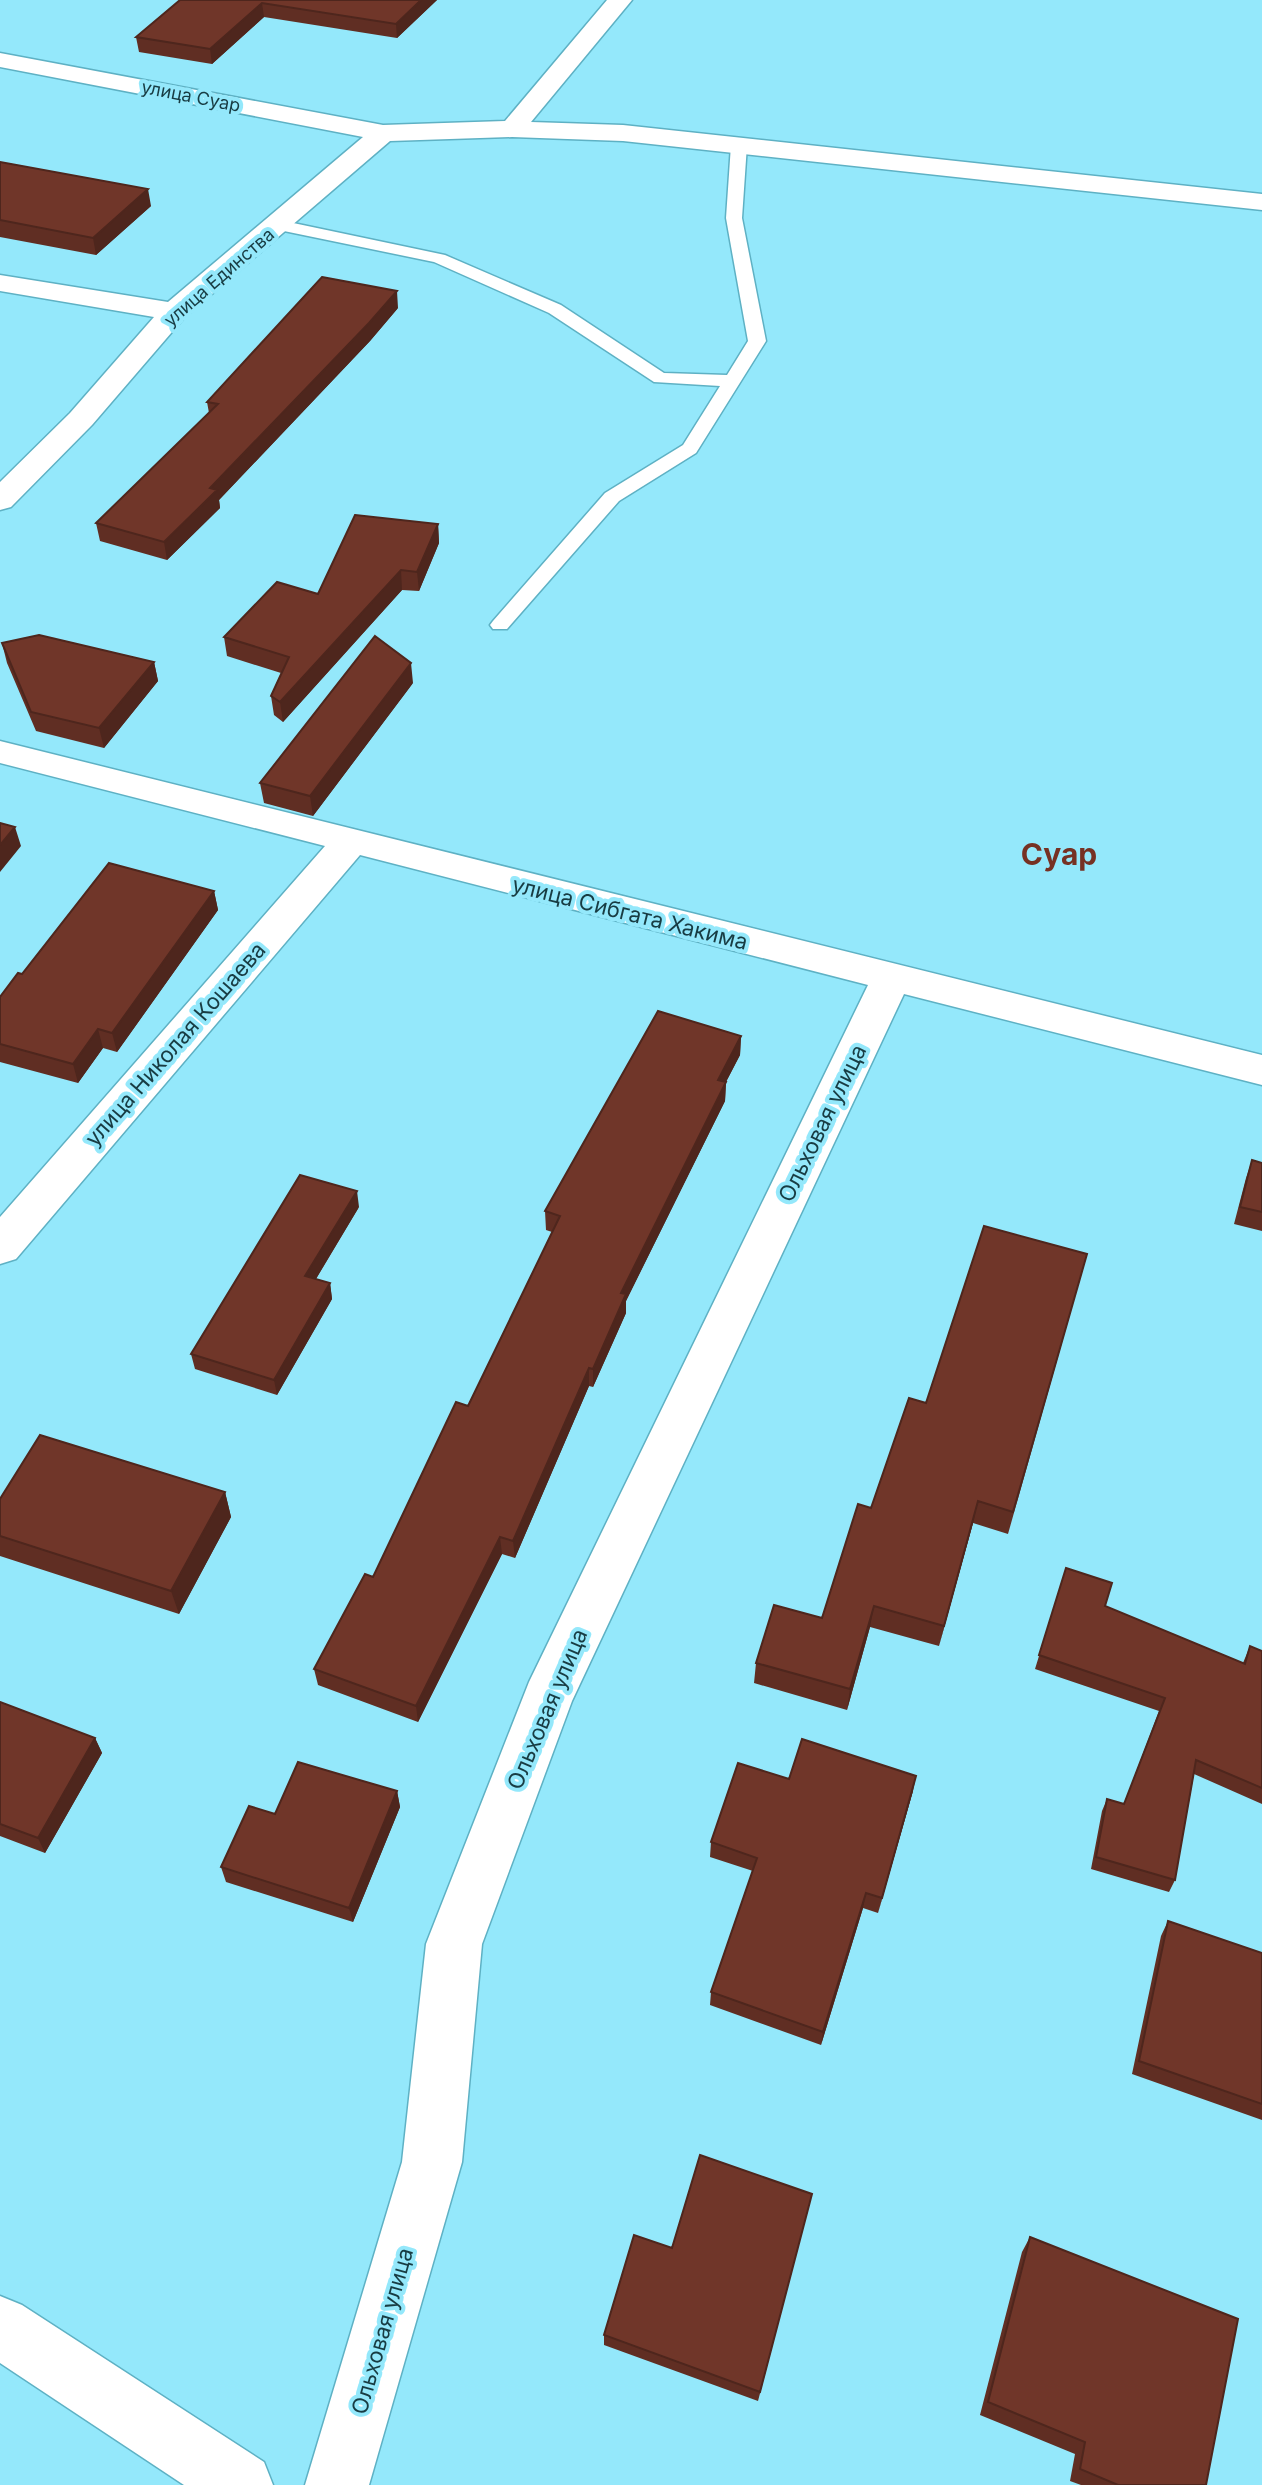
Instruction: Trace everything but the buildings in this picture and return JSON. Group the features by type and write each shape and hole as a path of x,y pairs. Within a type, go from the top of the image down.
{"street":[{"path":"512,129 620,0"},
{"name":"улица Суар","path":"0,60 383,133 512,129 623,133 1262,202"},
{"name":"улица Единства","path":"0,500 81,419 174,312 383,133"},
{"path":"0,283 174,312"},
{"name":"улица Сибгата Хакима","path":"0,752 1262,1070"},
{"name":"улица Николая Кошаева","path":"0,1247 350,842"},
{"name":"Ольховая улица","path":"337,2485 432,2162 454,1944 547,1699 891,978"},
{"path":"0,2327 241,2485"}],"lane":[{"path":"500,625 612,497 690,449 757,341 734,218 739,145"},
{"path":"279,225 439,258 555,309 660,378 732,381"}],"district":[{"name":"Суар","path":"1059,854"}]}
